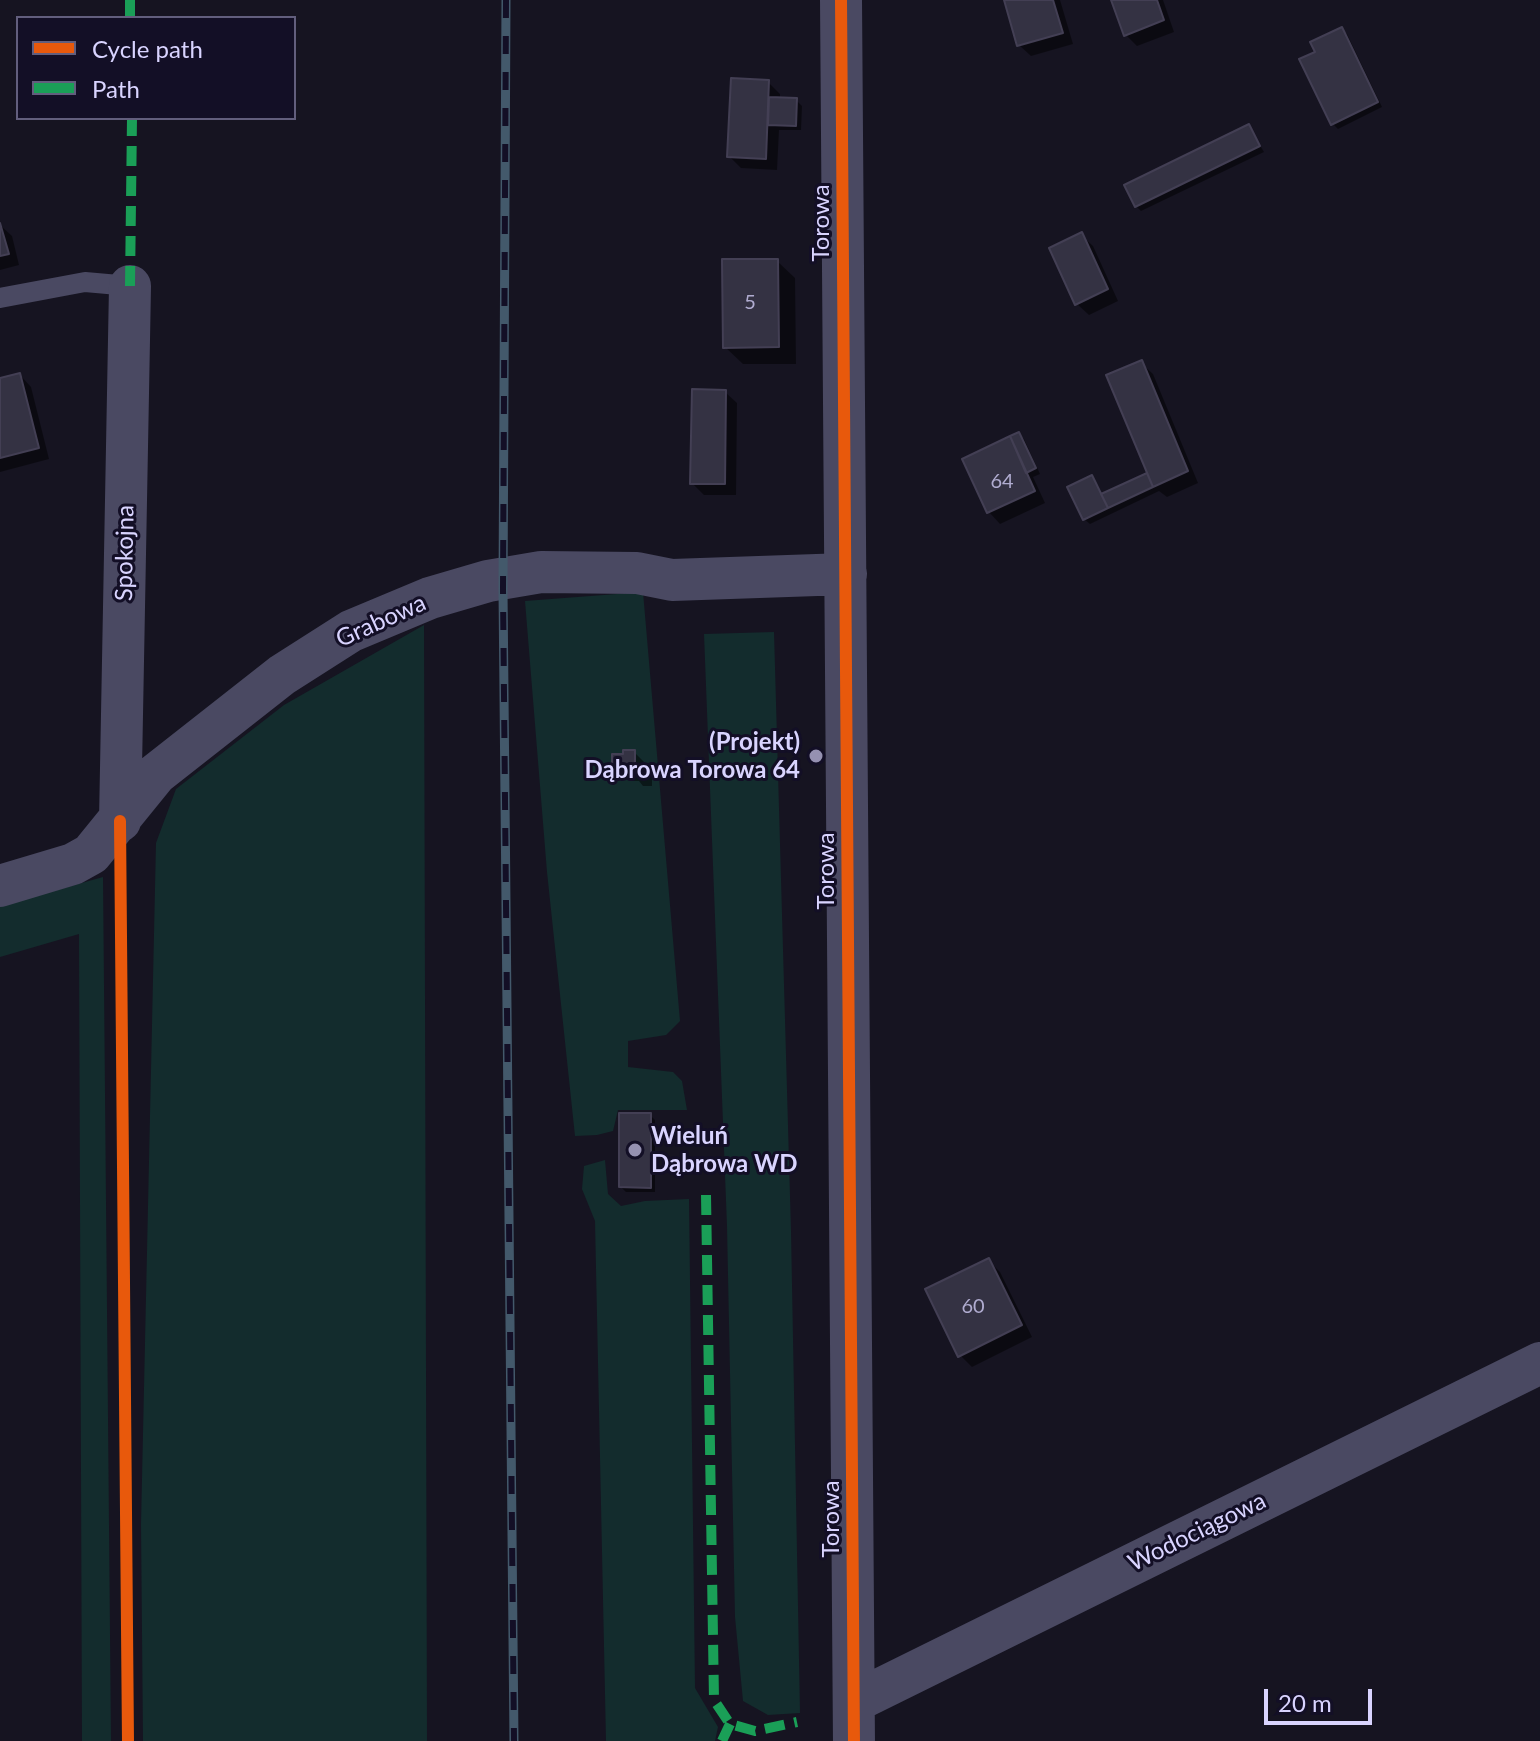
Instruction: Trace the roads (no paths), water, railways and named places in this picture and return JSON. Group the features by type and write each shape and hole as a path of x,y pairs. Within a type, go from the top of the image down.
{"street":[{"name":"Torowa","path":"841,0 854,1721"},
{"name":"Spokojna","path":"120,821 130,286"},
{"name":"Grabowa","path":"0,886 73,864 91,854 156,774 282,675 351,631 387,614 455,590 541,572 637,573 672,580 846,574"},
{"name":"Wodociągowa","path":"854,1721 1540,1363"}],"lane":[{"path":"0,298 85,282 130,286"}],"railway":[{"path":"506,0 503,590 514,1741"}],"place":[{"name":"(Projekt) Dąbrowa Torowa 64","path":"816,756"},
{"name":"Wieluń Dąbrowa WD","path":"635,1150"}]}
